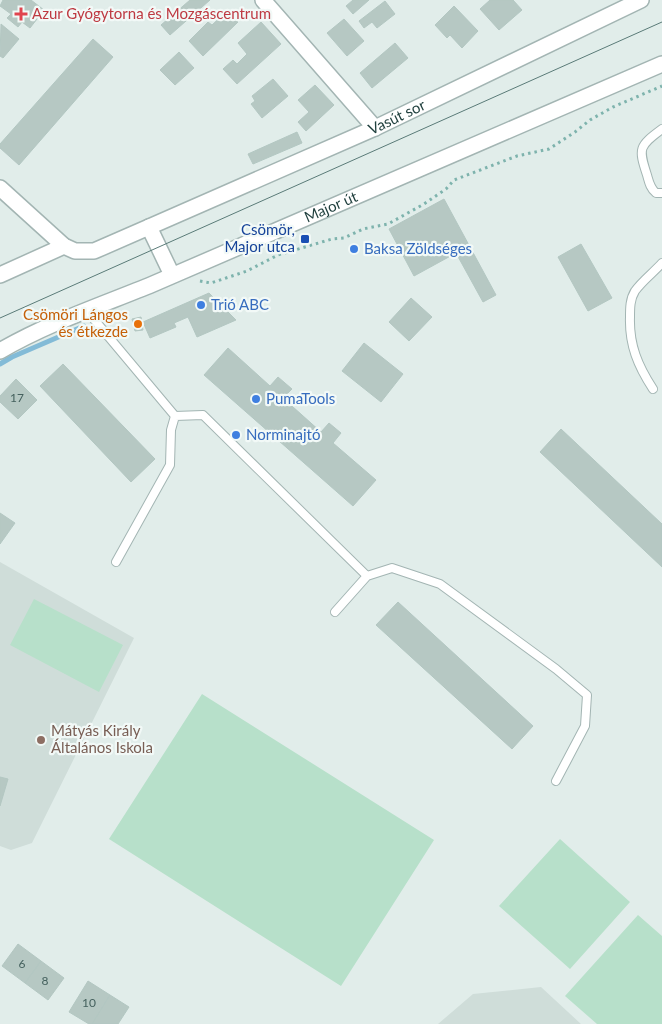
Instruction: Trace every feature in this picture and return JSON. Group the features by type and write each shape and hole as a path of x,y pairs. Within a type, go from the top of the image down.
{"street":[{"path":"263,0 375,128"},
{"name":"Vasút sor","path":"64,246 75,250 94,251 375,128 641,0"},
{"name":"Major út","path":"0,351 17,341 661,67"},
{"path":"0,188 64,246 0,275"},
{"path":"149,227 172,275"}],"lane":[{"path":"662,129 646,142 642,149 641,157 652,189 662,193"},
{"path":"653,389 642,372 634,352 630,336 631,302 636,290 662,263"},
{"path":"87,311 175,416"},
{"path":"175,416 203,415 367,576"},
{"path":"116,562 170,465 171,430 175,416"},
{"path":"335,612 367,576 392,568 440,584 556,668 587,695 585,726 556,782"}],"path":[{"path":"172,275 211,283 247,271 278,255 332,239 344,238 363,229 388,224 424,204 446,189 454,180 517,156 549,149 590,120 662,86"}],"shaded area":[{"name":"Mátyás Király Általános Iskola","path":"0,562 134,638 32,843 11,850 0,846"},
{"path":"541,987 581,1024 438,1024 473,994"}],"green space":[{"path":"34,599 123,645 99,692 10,645"},
{"path":"202,694 434,840 341,986 109,839"},
{"path":"560,839 630,902 570,969 499,906"},
{"path":"638,915 662,936 662,1024 597,1024 565,996"}],"building":[{"path":"3,0 31,0 44,10 30,28 22,22 18,27 7,18 11,14 0,6"},
{"path":"190,0 210,0 170,35 161,25"},
{"path":"353,0 369,0 353,14 346,6"},
{"path":"490,0 513,0 522,10 499,30 480,9"},
{"path":"385,1 395,14 377,28 372,22 364,28 359,21"},
{"path":"454,6 478,31 462,48 450,35 447,38 435,25"},
{"path":"227,11 238,22 203,56 189,41 208,22 212,25"},
{"path":"344,19 364,41 347,56 327,33"},
{"path":"261,22 281,44 237,84 223,69 233,60 237,64 247,54 238,43"},
{"path":"1,24 19,39 3,58 0,56"},
{"path":"93,39 113,57 19,165 0,148 0,144"},
{"path":"395,43 408,58 372,88 360,73"},
{"path":"179,52 194,68 175,85 160,70"},
{"path":"273,79 288,96 262,118 251,104 255,101 252,96"},
{"path":"315,85 334,105 306,131 298,122 309,112 298,100"},
{"path":"297,132 302,143 253,164 248,154"},
{"path":"444,199 496,295 483,302 456,253 414,276 389,229"},
{"path":"581,244 612,298 588,311 558,257"},
{"name":"Trió ABC","path":"209,293 236,320 197,337 188,317 174,323 176,327 150,338 143,322"},
{"path":"411,298 432,317 409,341 389,322"},
{"name":"Csömöri Lángos és étkezde","path":"141,317 143,330 135,331 132,319"},
{"path":"364,343 403,374 381,402 342,371"},
{"path":"228,348 270,386 278,377 292,389 283,398 321,432 329,423 341,433 333,443 376,480 353,506 204,375"},
{"path":"63,364 155,459 131,482 40,386"},
{"path":"16,379 37,400 18,419 0,402 0,396"},
{"path":"561,429 662,524 662,567 540,452"},
{"path":"0,513 15,523 0,544"},
{"path":"398,602 533,726 512,749 376,625"},
{"path":"0,777 8,779 0,806"},
{"path":"18,944 41,961 25,983 2,966"},
{"path":"41,961 64,978 48,1000 25,983"},
{"path":"88,981 110,995 92,1024 69,1012"},
{"path":"110,995 129,1007 118,1024 92,1024"}],"waterway":[{"path":"0,364 84,326"}],"tram line":[{"path":"0,318 662,22"}],"place":[{"name":"Azur Gyógytorna és Mozgáscentrum","path":"21,14"},
{"name":"Csömör, Major utca","path":"305,239"},
{"name":"Baksa Zöldséges","path":"354,249"},
{"name":"Trió ABC","path":"201,305"},
{"name":"Csömöri Lángos és étkezde","path":"138,324"},
{"name":"PumaTools","path":"256,399"},
{"name":"Norminajtó","path":"236,435"},
{"name":"Mátyás Király Általános Iskola","path":"41,740"}]}
